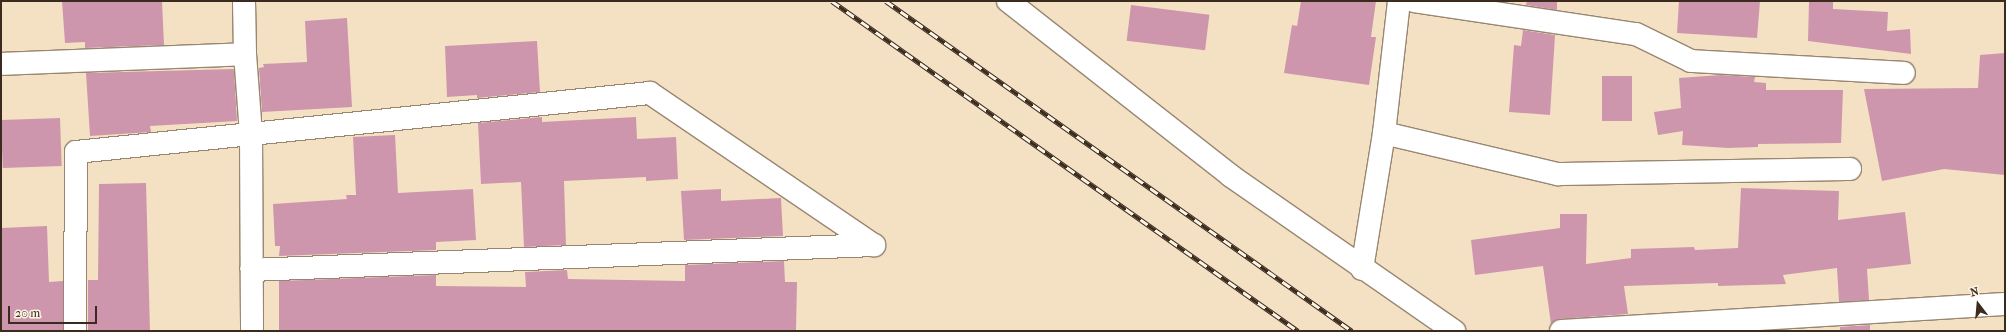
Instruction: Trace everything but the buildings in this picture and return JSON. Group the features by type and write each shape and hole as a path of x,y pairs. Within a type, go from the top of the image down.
{"street":[{"path":"244,1 245,54 251,134 252,331"},
{"path":"1008,1 1231,176 1362,269 1454,331"},
{"path":"1362,269 1384,133 1399,1"},
{"path":"1414,1 1636,34 1691,61 1904,73"},
{"path":"1,64 245,54"},
{"path":"75,331 76,152 650,93 874,245 252,270"},
{"path":"1384,133 1558,174 1850,168"},
{"path":"1561,331 2005,304"}],"railway":[{"path":"832,1 1298,331"},
{"path":"886,1 1352,331"}]}
